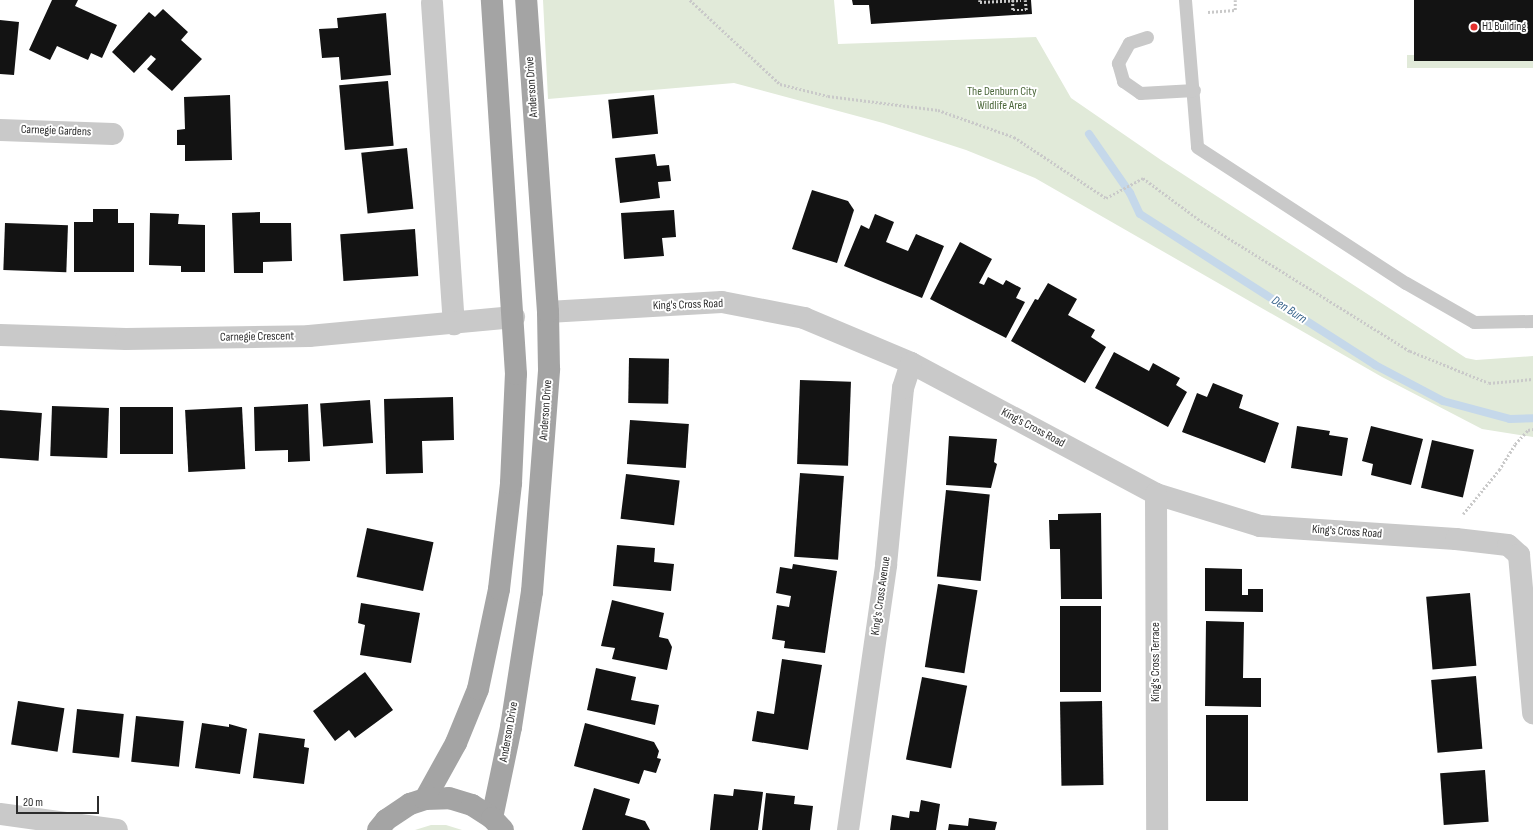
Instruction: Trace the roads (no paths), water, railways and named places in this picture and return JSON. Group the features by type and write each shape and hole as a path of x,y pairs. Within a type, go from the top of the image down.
{"main road":[{"path":"425,799 456,743 478,689 499,589 511,483 516,374 514,317 492,0"},
{"name":"Anderson Drive","path":"497,824 532,592 549,369 548,312 526,0"},
{"path":"378,830 386,820 410,804 425,799 449,798 472,805 497,824"}],"street":[{"path":"432,2 454,324"},
{"name":"Carnegie Gardens","path":"0,130 113,134"},
{"name":"King's Cross Road","path":"548,312 722,302 804,318 911,363 1156,494 1260,526 1456,539 1508,545 1519,556 1533,713"},
{"name":"Carnegie Crescent","path":"0,335 126,339 310,336 454,324 514,317"},
{"name":"King's Cross Avenue","path":"848,830 886,565 903,388 911,363"},
{"name":"King's Cross Terrace","path":"1156,494 1157,830"},
{"path":"0,814 117,830"}],"lane":[{"path":"1185,0 1187,54 1194,90 1197,147 1406,283 1474,322 1533,320"},
{"path":"1147,37 1129,43 1118,63 1123,81 1140,93 1194,90"}],"waterway":[{"name":"Den Burn","path":"1089,134 1130,193 1140,214 1375,365 1443,401 1510,419 1533,418"}],"place":[{"name":"H1 Building","path":"1474,27"}],"park label":[{"name":"The Denburn City Wildlife Area","path":"1002,99"}]}
